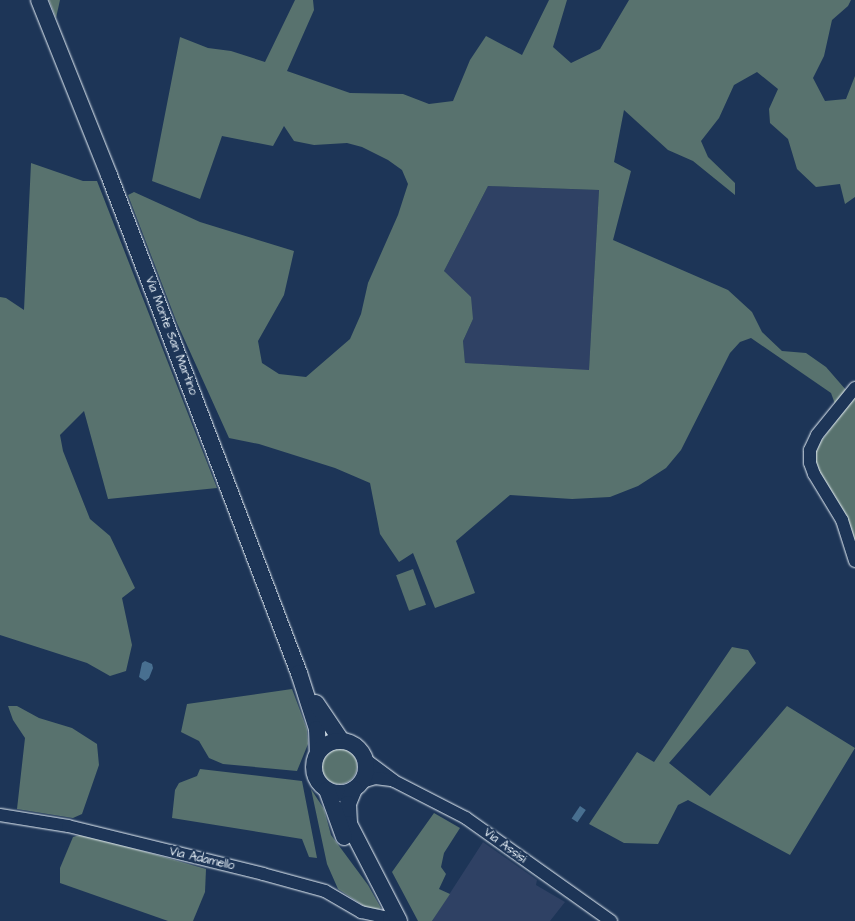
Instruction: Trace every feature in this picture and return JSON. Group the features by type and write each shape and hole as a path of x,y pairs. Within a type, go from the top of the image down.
{"street":[{"name":"Via Monte San Martino","path":"39,0 109,175 299,673 317,729 318,752 313,765 314,773 317,780 327,790 342,835 377,877"},
{"path":"855,388 817,435 810,450 810,463 814,474 842,520 855,561"},
{"name":"Via Monte San Martino","path":"299,673 328,724 341,740 357,747 365,759 366,770 348,804 349,824 398,919"},
{"path":"318,752 328,743 341,740"},
{"name":"Via Assisi","path":"365,759 394,781 466,818 610,921"},
{"name":"Via Assisi","path":"358,785 376,778 394,781"},
{"path":"327,790 341,793 358,785"},
{"name":"Via Adamello","path":"0,815 68,826 263,874 325,891 361,912 398,919"}],"shaded area":[{"path":"488,186 599,190 589,371 465,363 463,341 473,319 444,271"},
{"path":"145,661 152,664 153,668 149,678 145,681 139,677 142,663"},
{"path":"580,806 586,810 577,822 572,818"},
{"path":"483,842 537,880 536,885 565,902 550,921 432,921"}],"green space":[{"path":"49,0 60,0 56,18"},
{"path":"295,0 313,0 314,10 287,71 350,93 403,94 429,104 453,101 470,60 486,36 522,55 549,0 567,0 553,47 571,63 600,49 629,0 851,0 848,6 832,20 824,56 813,78 825,101 846,99 855,76 855,197 845,204 840,184 816,187 797,169 788,139 770,123 769,109 778,89 757,72 734,85 719,118 701,141 708,157 735,183 735,195 693,161 668,150 624,110 614,162 631,171 613,240 728,290 752,312 762,332 782,351 806,353 826,367 846,390 835,404 831,393 751,338 740,342 730,353 681,450 666,468 638,486 610,497 572,499 510,495 456,541 475,593 435,608 413,553 399,562 380,534 370,483 335,468 259,444 229,438 177,323 128,195 134,192 200,222 294,251 284,295 258,341 262,363 279,374 306,377 350,339 361,314 368,283 398,215 408,184 402,170 388,160 362,147 347,143 314,145 294,141 284,126 273,146 222,136 200,199 152,181 180,37 208,48 231,51 265,62","holes":["488,186 599,190 589,370 465,363 463,341 473,319 471,297 444,271"]},
{"path":"31,163 83,181 97,181 217,488 108,499 84,411 60,435 63,451 90,519 110,536 135,588 122,598 132,645 126,671 110,676 87,663 0,635 0,297 6,298 24,310"},
{"path":"855,395 855,546 814,469 816,448"},
{"path":"413,569 426,605 409,611 396,575"},
{"path":"732,647 748,650 756,663 669,763 710,796 787,706 855,748 790,855 688,800 678,805 658,844 624,843 589,824 637,752 654,762"},
{"path":"292,689 307,729 308,744 297,771 223,764 209,758 199,741 181,732 187,704"},
{"path":"8,706 17,706 39,718 72,728 97,744 99,765 82,814 73,818 17,809 25,738 13,720"},
{"path":"339,748 352,753 357,766 352,779 339,784 326,779 321,766 326,753"},
{"path":"200,769 302,781 317,858 309,857 302,839 172,818 175,790 179,783 197,776"},
{"path":"311,789 324,809 331,835 368,885 381,908 377,910 367,908 338,889 327,864"},
{"path":"434,813 460,828 444,853 441,867 446,874 439,889 450,894 432,921 418,921 392,872"},
{"path":"83,834 206,869 205,892 193,921 168,921 60,883 60,868 73,837"}]}
